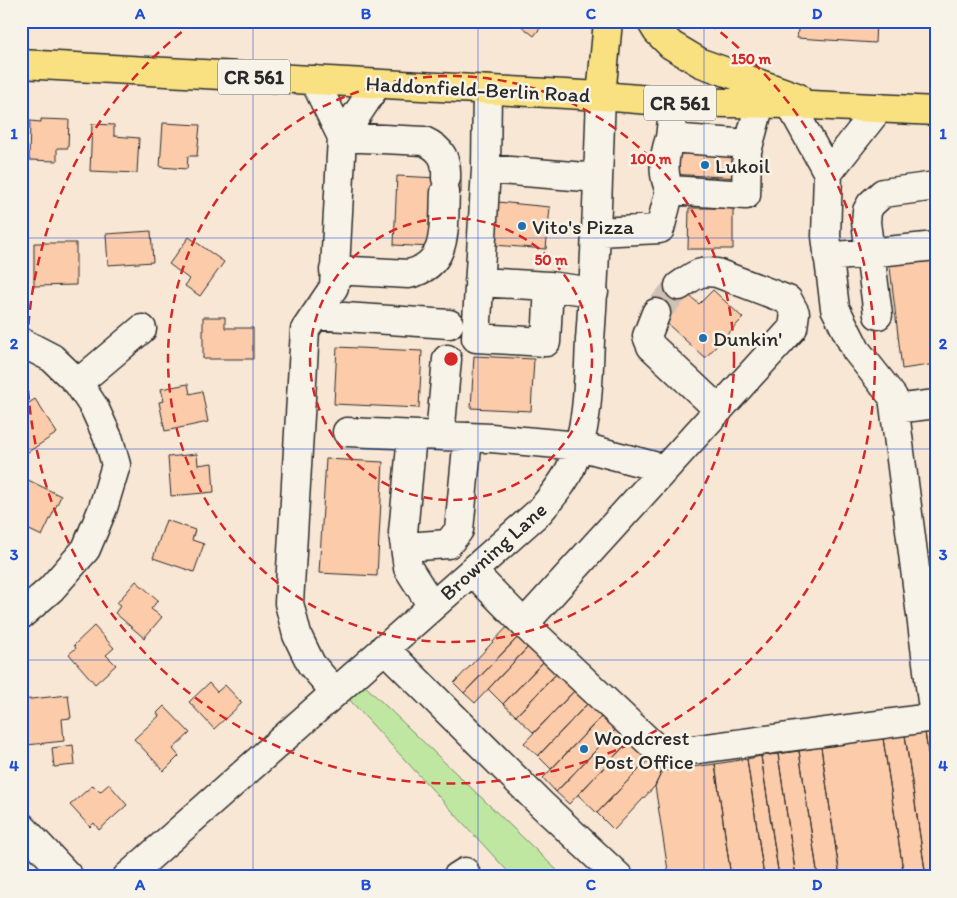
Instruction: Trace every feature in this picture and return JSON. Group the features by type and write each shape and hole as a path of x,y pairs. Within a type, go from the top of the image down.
{"main road":[{"path":"601,96 608,21"},
{"path":"651,21 657,31 671,45 701,63 820,105"},
{"name":"Haddonfield-Berlin Road","path":"21,64 601,96 674,102 820,105 936,111"}],"street":[{"path":"314,80 342,137 334,287 305,330 289,603 297,635 311,664 335,692"},
{"path":"342,137 377,84"},
{"path":"487,90 486,169 476,338 546,342 549,286"},
{"name":"Browning Lane","path":"127,877 545,506 570,469 579,446 586,417 594,292 601,96"},
{"path":"596,232 660,230 670,190 665,180 664,153 670,138 674,102"},
{"path":"670,190 746,195 748,151 760,104"},
{"path":"472,571 524,624 662,754 935,717 893,397 856,350 836,308 826,236 828,173 790,104"},
{"path":"828,173 879,108"},
{"path":"334,270 409,274 420,272 438,256 442,245 446,166 440,150 424,142 342,137"},
{"path":"670,138 750,144"},
{"path":"486,169 598,178"},
{"path":"878,315 866,220 868,209 876,198 883,193 936,186"},
{"path":"828,257 936,246"},
{"path":"524,624 793,328 796,313 788,300 717,273 698,272 679,286"},
{"path":"479,282 549,286 594,292"},
{"path":"656,313 646,336 651,346 719,410"},
{"path":"315,315 449,324"},
{"path":"78,383 142,329"},
{"path":"21,342 52,358 78,383 94,407 110,440 116,465 103,508 86,549 51,590 21,615"},
{"path":"440,436 447,359"},
{"path":"895,409 936,404"},
{"path":"347,432 468,437 579,446 665,469"},
{"path":"412,435 403,533 408,568 432,606"},
{"path":"405,547 448,544 459,530 468,437"},
{"path":"384,648 541,804 619,877"},
{"path":"21,826 69,877"}],"green space":[{"path":"362,683 564,877 513,877 346,696"}],"building":[{"path":"430,21 448,21 447,26 429,23"},
{"path":"515,21 546,21 534,36"},
{"path":"799,21 876,21 875,43 797,38"},
{"path":"41,119 69,120 68,148 57,148 57,161 29,160 30,121 41,122"},
{"path":"163,123 200,125 197,156 188,156 187,169 160,167"},
{"path":"92,124 114,125 114,136 139,138 137,173 90,171"},
{"name":"Lukoil","path":"671,153 741,156 740,178 670,174"},
{"path":"397,176 461,179 461,193 434,191 431,247 394,245"},
{"name":"Vito's Pizza","path":"498,202 550,207 546,249 494,245"},
{"path":"689,208 733,208 733,249 688,249"},
{"path":"151,231 153,262 108,265 106,234"},
{"path":"189,237 224,262 200,296 185,286 189,279 169,264"},
{"path":"34,243 76,243 76,285 34,286"},
{"path":"936,253 936,364 902,369 889,259"},
{"name":"Dunkin'","path":"675,283 699,304 713,290 743,318 705,358 651,309"},
{"path":"203,317 225,317 225,328 253,328 253,359 203,359"},
{"path":"337,347 422,351 419,408 334,404"},
{"path":"474,356 534,359 531,411 471,408"},
{"path":"188,384 190,394 202,391 208,422 165,431 159,402 164,401 161,389"},
{"path":"35,399 57,433 22,456 21,408"},
{"path":"197,454 198,465 212,463 214,492 171,496 168,457"},
{"path":"326,459 383,462 377,576 319,573"},
{"path":"22,477 61,496 42,536 21,526 21,514 25,506 21,504"},
{"path":"166,520 195,530 192,540 204,544 194,572 153,558"},
{"path":"136,581 158,600 151,609 162,617 144,638 115,613 121,605 117,603"},
{"path":"509,625 520,635 464,693 454,683"},
{"path":"94,626 114,648 106,655 116,665 95,684 69,654 76,648 74,645"},
{"path":"520,635 530,645 475,703 464,693"},
{"path":"530,645 545,660 503,704 488,689"},
{"path":"545,660 558,672 516,716 503,704"},
{"path":"558,672 576,689 534,733 516,716"},
{"path":"209,683 217,692 225,685 242,703 214,729 189,702"},
{"path":"576,689 589,702 538,756 524,743"},
{"path":"68,695 71,718 62,719 64,741 27,745 22,700"},
{"path":"589,702 603,715 551,769 538,756"},
{"path":"164,706 190,733 173,749 179,756 164,771 134,739 159,716 157,713"},
{"name":"Woodcrest Post Office","path":"603,715 617,728 556,792 543,778"},
{"path":"617,728 630,740 569,804 556,792"},
{"path":"936,730 936,807 925,732"},
{"path":"925,732 936,807 936,877 926,877 905,735"},
{"path":"905,735 926,877 904,877 883,738"},
{"path":"883,738 904,877 840,877 821,747"},
{"path":"630,740 649,759 597,813 578,795"},
{"path":"73,745 75,765 54,767 52,748"},
{"path":"821,747 840,877 818,877 799,751"},
{"path":"799,751 818,877 796,877 778,754"},
{"path":"778,754 796,877 779,877 761,756"},
{"path":"761,756 779,877 764,877 747,759"},
{"path":"649,759 662,771 655,786 614,830 597,813"},
{"path":"747,759 764,877 731,877 715,764"},
{"path":"715,764 731,877 669,877 655,786 662,771"},
{"path":"109,784 127,805 99,830 94,823 90,827 70,805 93,785 100,792"}],"tunnel":[{"path":"656,313 679,286"}],"place":[{"name":"Lukoil","path":"705,165"},
{"name":"Vito's Pizza","path":"522,226"},
{"name":"Dunkin'","path":"703,338"},
{"name":"Woodcrest Post Office","path":"584,749"}]}
